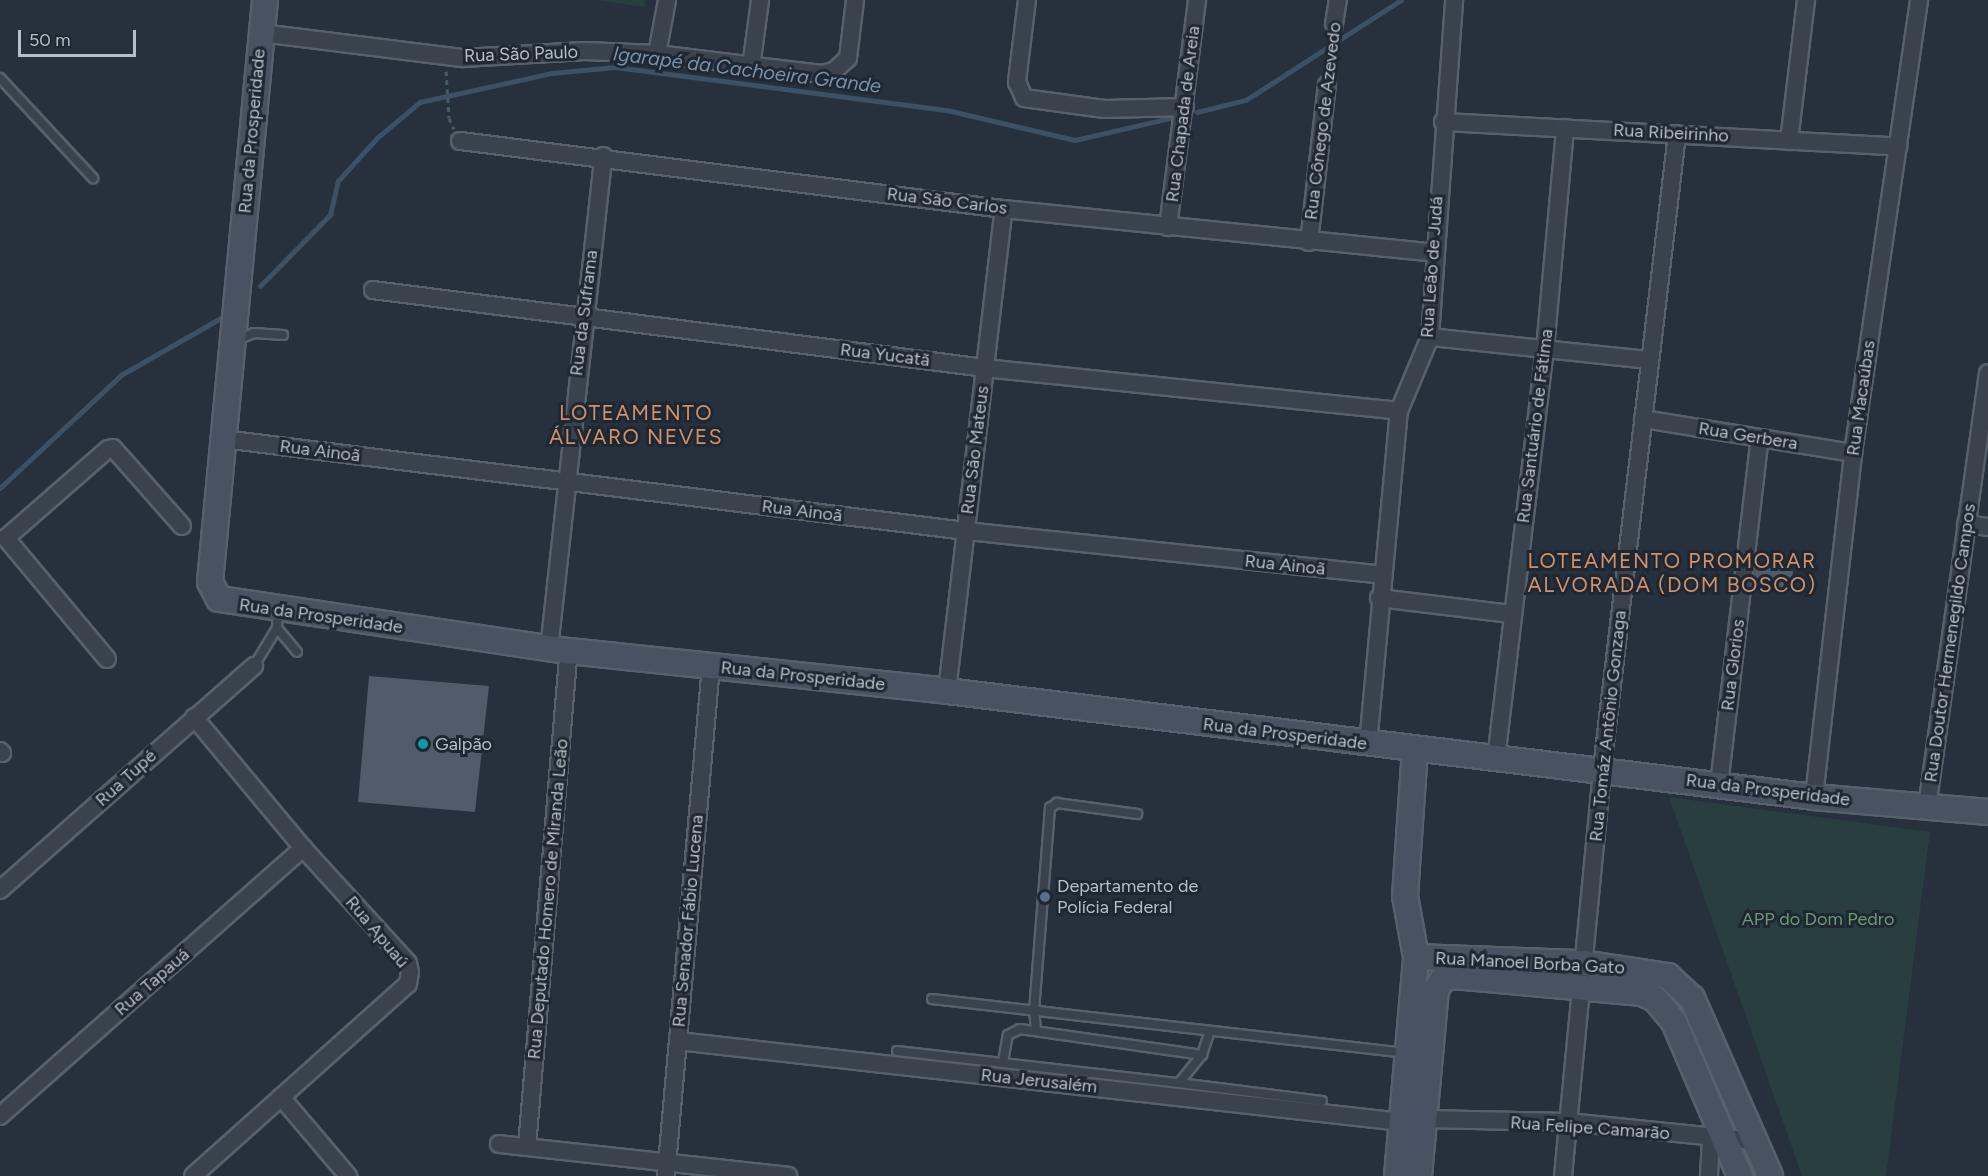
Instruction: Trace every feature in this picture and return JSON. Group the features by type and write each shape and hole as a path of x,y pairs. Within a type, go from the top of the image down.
{"street":[{"name":"Rua da Prosperidade","path":"265,0 210,582 213,592 227,602 277,619 947,691 1415,751 1602,769 1814,797 1988,812"},
{"path":"657,54 667,0"},
{"path":"751,67 760,0"},
{"name":"Rua São Paulo","path":"261,33 463,58 585,51 657,54 822,74 834,71 848,57 855,0"},
{"path":"1027,0 1017,82 1024,98 1104,110 1185,107"},
{"name":"Rua Chapada de Areia","path":"1168,227 1197,0"},
{"name":"Rua Cônego de Azevedo","path":"1334,24 1338,0"},
{"name":"Rua Leão de Judá","path":"1368,744 1379,598 1400,411 1430,337 1443,122 1454,0"},
{"path":"1789,141 1806,0"},
{"name":"Rua Macaúbas","path":"1814,797 1853,453 1919,0"},
{"name":"Rua Cônego de Azevedo","path":"1308,242 1328,85"},
{"name":"Rua Ribeirinho","path":"1443,122 1898,147"},
{"name":"Rua Santuário de Fátima","path":"1496,759 1545,349 1564,128"},
{"name":"Rua Tomáz Antônio Gonzaga","path":"1563,1176 1602,769 1677,134"},
{"name":"Rua São Carlos","path":"460,141 603,156 1004,209 1434,254"},
{"name":"Rua da Suframa","path":"559,650 564,481 603,156"},
{"name":"Rua São Mateus","path":"947,691 1004,209"},
{"name":"Rua Yucatã","path":"372,290 985,368 1400,411"},
{"path":"1430,337 1649,360"},
{"name":"Rua Doutor Hermenegildo Campos","path":"1927,807 1988,373"},
{"name":"Rua Gerbera","path":"1643,419 1853,453"},
{"name":"Rua Glorios","path":"1719,785 1760,438"},
{"name":"Rua Ainoã","path":"224,439 966,531 1382,575"},
{"path":"107,659 3,540 108,449 113,448 183,526"},
{"path":"1966,524 1988,526"},
{"path":"1379,598 1512,614"},
{"name":"Rua Deputado Homero de Miranda Leão","path":"527,1147 559,650"},
{"name":"Rua Tupé","path":"0,890 254,666"},
{"name":"Rua Senador Fábio Lucena","path":"667,1169 711,666"},
{"name":"Rua Apuaú","path":"193,1176 410,979 408,963 303,848 194,717"},
{"path":"1415,751 1405,896 1416,957 1418,1053 1413,1120 1419,1176"},
{"name":"Rua Tapauá","path":"0,1116 303,848"},
{"name":"Rua Manoel Borba Gato","path":"1416,957 1583,963 1653,971 1680,984 1692,998 1770,1176"},
{"name":"Rua Manoel Borba Gato","path":"1418,1053 1436,990 1443,979 1454,976 1642,993 1666,1008 1718,1139 1740,1176"},
{"name":"Rua Jerusalém","path":"678,1041 1413,1120"},
{"path":"280,1097 348,1176"},
{"path":"1396,1176 1413,1120"},
{"name":"Rua Felipe Camarão","path":"1413,1120 1568,1122 1755,1141"},
{"path":"1708,1176 1718,1139"},
{"path":"499,1144 667,1169 788,1176"}],"lane":[{"path":"0,78 93,178"},
{"path":"233,337 254,333 283,335"},
{"path":"277,619 297,652"},
{"path":"254,666 277,619"},
{"path":"1036,1029 1034,1011 1050,808 1057,803 1137,814"},
{"path":"932,999 1418,1053"},
{"path":"1003,1062 1008,1035 1036,1029 1202,1055"},
{"path":"1179,1083 1202,1055 1210,1031"},
{"path":"897,1051 1322,1101"}],"path":[{"name":"Rua Cônego de Azevedo","path":"1328,85 1334,24"},
{"path":"447,83 449,118"}],"green space":[{"path":"595,0 646,0 645,7"},
{"name":"APP do Dom Pedro","path":"1669,797 1930,832 1886,1176 1802,1176"}],"building":[{"path":"1756,566 1793,571 1791,591 1751,587"},
{"name":"Galpão","path":"369,676 489,686 475,812 358,802"}],"waterway":[{"name":"Igarapé da Cachoeira Grande","path":"1197,112 1246,100 1401,0"},
{"name":"Igarapé da Cachoeira Grande","path":"260,286 330,215 338,181 377,138 420,102 552,73 615,67 947,110 1075,140 1170,118"},
{"name":"Igarapé da Cachoeira Grande","path":"0,488 121,375 228,314"}],"place":[{"name":"Galpão","path":"423,744"},
{"name":"Departamento de Polícia Federal","path":"1045,897"}],"district":[{"name":"LOTEAMENTO ÁLVARO NEVES","path":"636,425"},
{"name":"LOTEAMENTO PROMORAR ALVORADA (DOM BOSCO)","path":"1672,573"}]}
